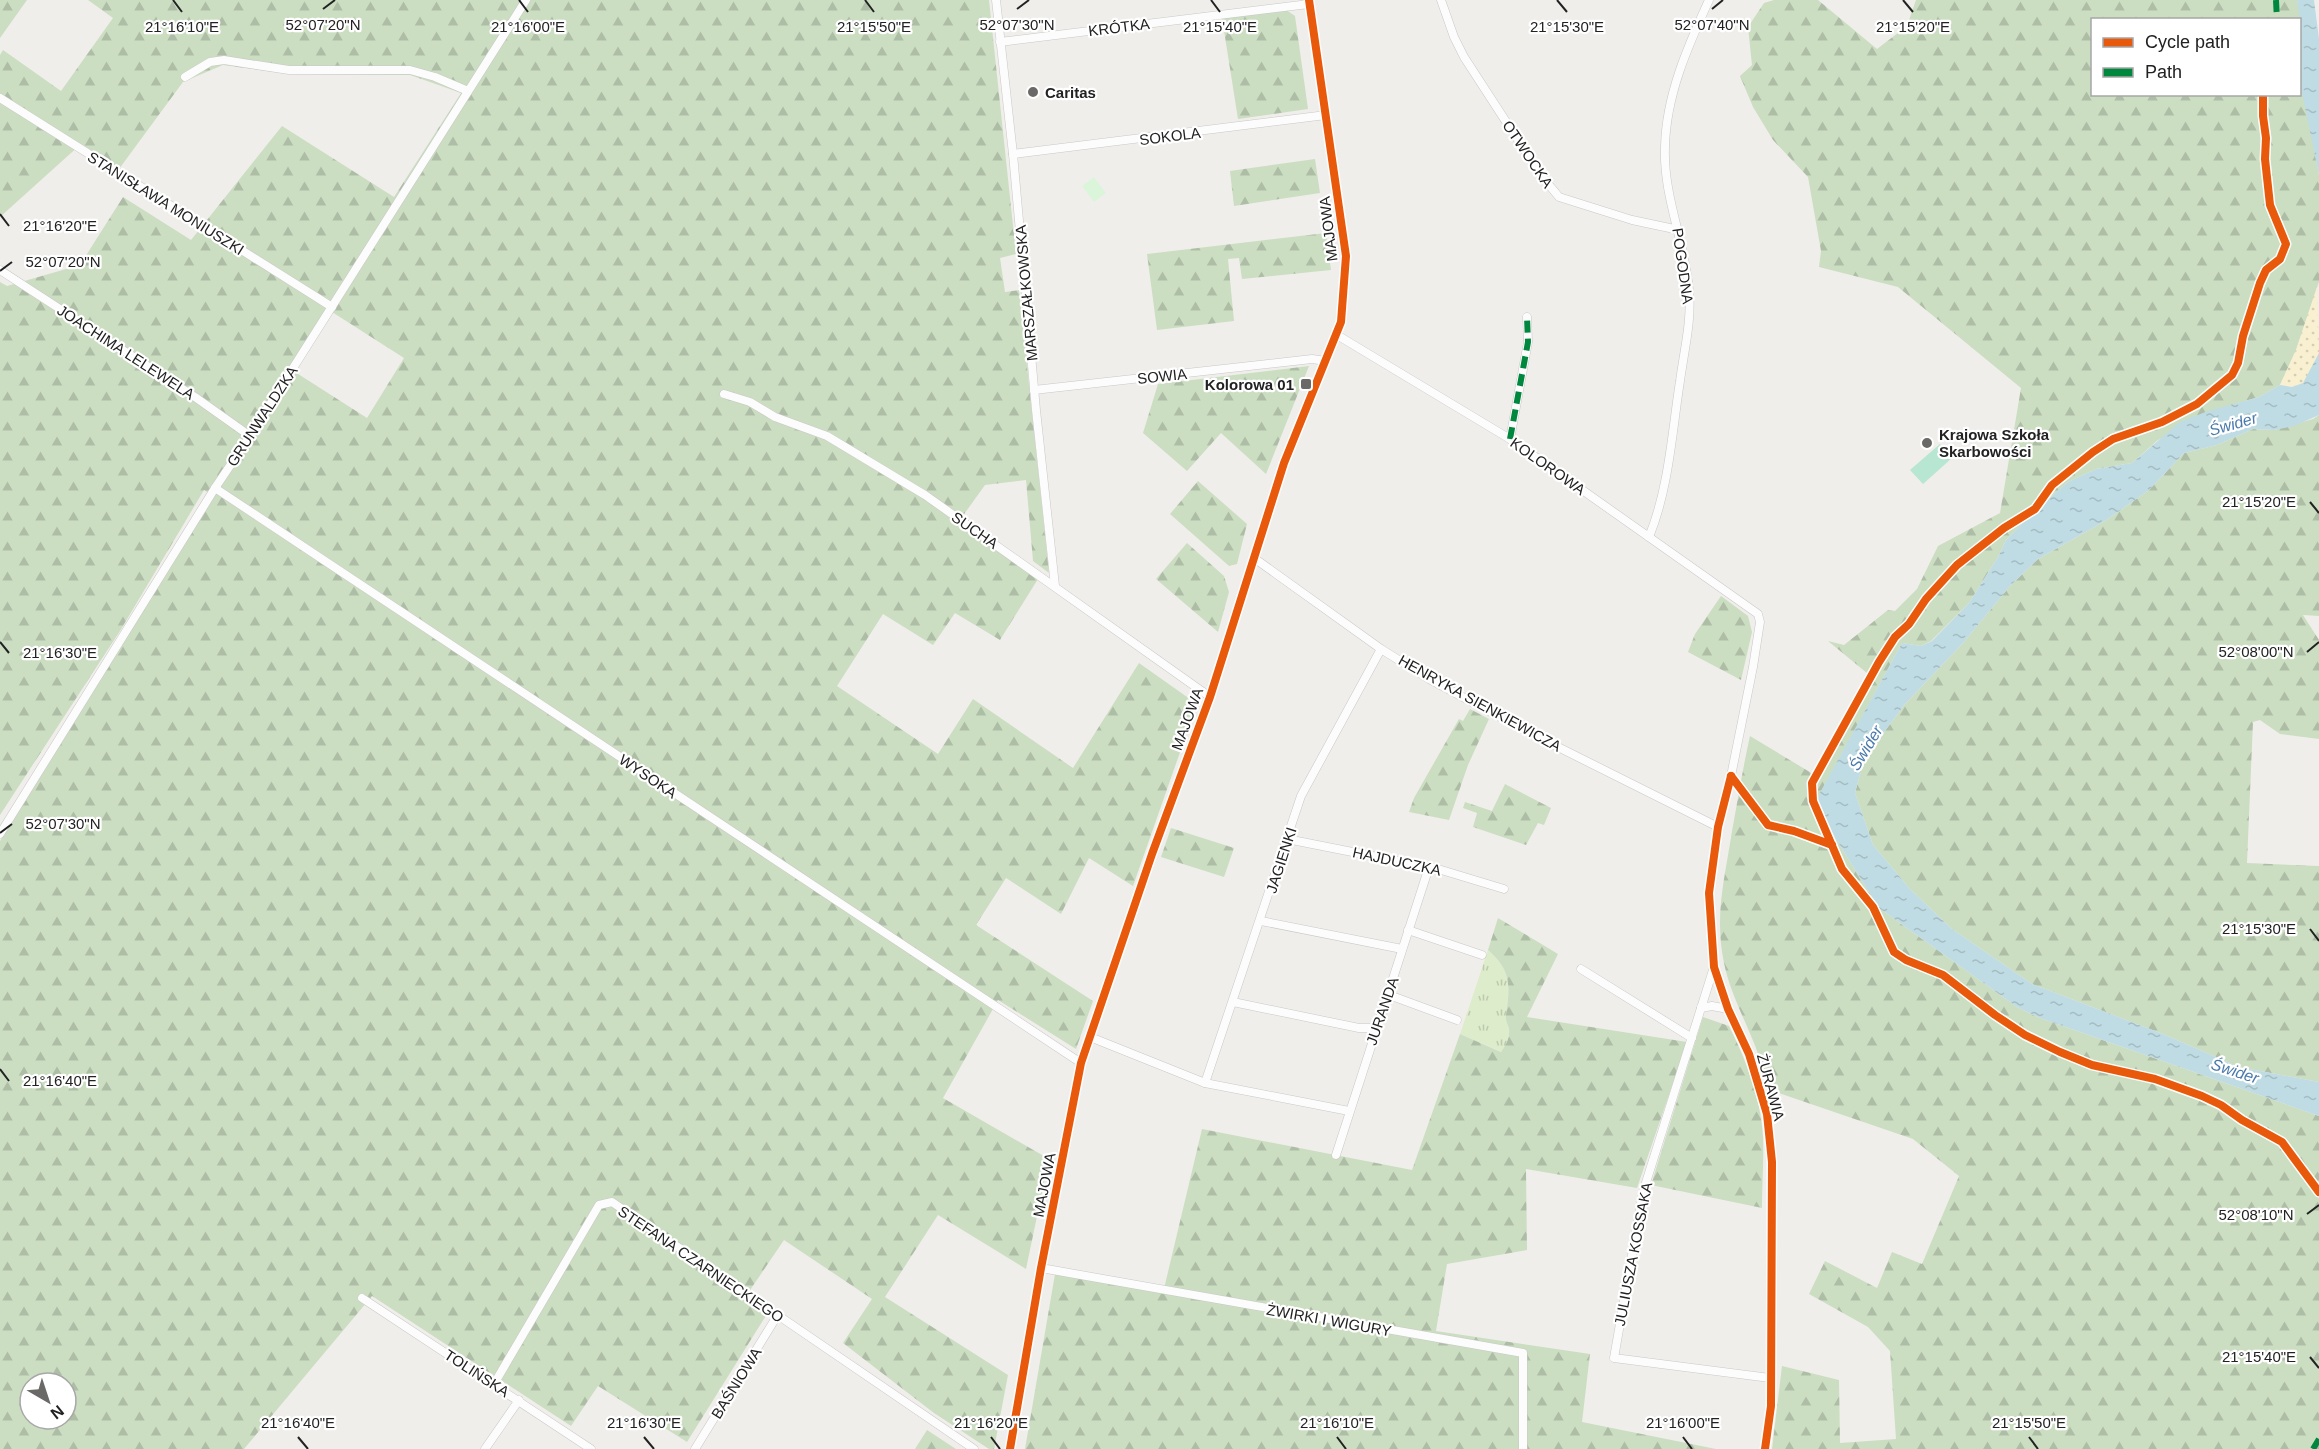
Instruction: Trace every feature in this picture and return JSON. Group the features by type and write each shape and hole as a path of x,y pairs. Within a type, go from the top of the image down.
{"street":[{"name":"GRUNWALDZKA","path":"0,834 214,488 250,436 526,0"},
{"name":"MARSZAŁKOWSKA","path":"996,0 1054,586"},
{"name":"OTWOCKA","path":"1441,0 1464,57 1540,174 1559,197 1632,220 1678,230"},
{"name":"POGODNA","path":"1649,537 1657,517 1667,468 1688,321 1689,291 1665,167 1665,146 1671,100 1688,48 1709,0"},
{"name":"KRÓTKA","path":"1000,42 1309,2"},
{"name":"MAJOWA","path":"1010,1449 1041,1268 1081,1063 1152,854 1210,697 1284,463 1337,335 1344,306 1346,256 1309,2"},
{"path":"185,76 210,62 224,60 290,70 410,70 444,80 468,91"},
{"name":"STANISŁAWA MONIUSZKI","path":"0,99 332,307"},
{"name":"SOKOLA","path":"1013,154 1326,116"},
{"name":"JOACHIMA LELEWELA","path":"0,270 195,397 250,436"},
{"path":"1510,439 1528,342 1527,317"},
{"name":"KOLOROWA","path":"1337,335 1510,439 1751,608"},
{"name":"SOWIA","path":"1034,390 1312,359 1326,361"},
{"name":"SUCHA","path":"724,394 750,402 776,417 827,436 926,495 1210,697"},
{"name":"WYSOKA","path":"214,488 1081,1063"},
{"name":"HENRYKA SIENKIEWICZA","path":"1254,558 1381,648 1429,679 1718,827"},
{"name":"ŻURAWIA","path":"1751,608 1758,614 1758,635 1731,776 1718,827 1709,893 1714,967 1728,1009 1749,1054 1767,1114 1772,1162 1771,1406 1765,1449"},
{"name":"JAGIENKI","path":"1205,1083 1301,796 1381,648"},
{"name":"HAJDUCZKA","path":"1287,839 1429,867 1504,889"},
{"name":"JURANDA","path":"1336,1155 1429,867"},
{"path":"1261,921 1402,949"},
{"path":"1408,930 1482,954"},
{"name":"JULIUSZA KOSSAKA","path":"1714,967 1643,1192 1614,1358 1770,1378"},
{"path":"1581,969 1692,1038"},
{"path":"1389,994 1457,1020"},
{"path":"1233,1002 1359,1028 1376,1028"},
{"path":"1701,1008 1712,1006 1728,1009"},
{"path":"1090,1037 1205,1083 1349,1111"},
{"name":"STEFANA CZARNIECKIEGO","path":"494,1384 599,1204 612,1202 974,1449"},
{"name":"ŻWIRKI I WIGURY","path":"1041,1268 1523,1353 1523,1449"},
{"name":"TOLIŃSKA","path":"362,1298 591,1449"},
{"name":"BAŚNIOWA","path":"695,1449 777,1316"},
{"path":"484,1449 519,1400"}],"green space":[{"path":"0,0 27,0 0,38"},
{"path":"88,0 989,0 1016,254 1000,258 1005,292 1019,290 1049,573 1033,561 1026,480 985,485 957,524 1038,579 1000,640 955,613 933,645 883,614 837,686 938,754 973,699 1073,768 1139,663 1197,704 1133,886 1089,858 1061,914 1006,878 976,925 1093,1001 1076,1049 998,1000 943,1098 1049,1159 1026,1269 938,1215 885,1297 1008,1375 994,1449 989,1449 934,1413 843,1343 872,1299 784,1240 744,1299 767,1314 687,1442 598,1386 571,1426 372,1296 244,1449 0,1449 0,841 213,496 204,490 120,631 0,815 0,282 7,286 80,265 123,197 191,240 282,126 394,197 461,93 410,75 290,74 223,65 183,82 119,169 81,144 0,217 0,55 3,50 61,91 113,18","holes":["332,312 404,358 367,418 295,372"]},
{"path":"1774,0 1818,0 1877,49 1907,26 1916,0 2297,0 2301,18 2091,18 2091,96 2301,96 2301,78 2319,175 2319,282 2296,350 2280,385 2259,397 2238,403 2158,440 2132,463 2096,469 2068,482 2031,514 2006,540 1969,603 1931,641 1921,646 1902,643 1816,801 1821,815 1879,908 2017,1007 2040,1018 2319,1116 2319,1449 1772,1449 1782,1366 1839,1380 1840,1443 1896,1439 1890,1351 1868,1327 1809,1294 1825,1261 1877,1288 1892,1252 1922,1264 1959,1176 1913,1139 1767,1089 1759,1057 1728,979 1720,928 1724,880 1750,736 1818,777 1873,678 1828,641 1844,645 1888,610 1895,611 1917,589 1938,546 2000,513 2021,388 1898,287 1819,267 1821,251 1808,177 1773,140 1753,107 1740,76 1752,65 1748,27 1764,3"},
{"path":"1285,9 1295,16 1308,109 1238,119 1222,18"},
{"path":"1315,159 1320,193 1234,206 1230,171"},
{"path":"1094,177 1106,193 1094,202 1082,186"},
{"path":"1326,233 1331,270 1242,279 1239,258 1228,259 1234,321 1157,330 1147,254"},
{"path":"1309,366 1266,474 1221,433 1187,471 1143,433 1158,384"},
{"path":"2319,415 2319,616 2303,615 2319,640 2319,739 2280,734 2260,720 2253,722 2247,863 2319,866 2319,1082 2239,1067 2163,1034 2032,984 1952,929 1910,889 1873,845 1855,793 1864,759 1905,704 1963,643 2010,586 2038,559 2105,521 2149,490 2184,453 2217,445 2253,429 2274,430 2313,419"},
{"path":"1940,444 1952,458 1923,484 1910,470"},
{"path":"1198,481 1247,524 1237,564 1229,566 1170,514"},
{"path":"1187,543 1224,576 1229,592 1218,632 1156,579"},
{"path":"1721,596 1748,616 1752,632 1741,680 1688,652 1695,634"},
{"path":"1470,709 1489,719 1468,765 1449,820 1409,812 1414,798 1459,719 1463,721"},
{"path":"1505,784 1551,808 1544,825 1538,823 1526,845 1473,827 1477,813 1463,808 1465,802 1492,811"},
{"path":"1171,828 1234,848 1224,877 1161,857"},
{"path":"1498,918 1558,954 1527,1017 1687,1042 1637,1188 1526,1169 1527,1250 1447,1264 1436,1331 1590,1354 1582,1422 1716,1449 1025,1449 1055,1274 1163,1293 1202,1129 1412,1170 1460,1034 1501,1052 1507,1041 1509,1032 1506,1021 1508,979 1502,965 1488,950"},
{"path":"1488,950 1502,965 1508,980 1506,1021 1509,1032 1502,1052 1460,1034"},
{"path":"1703,1017 1729,1026 1752,1080 1762,1122 1762,1208 1651,1185"},
{"path":"927,1430 956,1449 915,1449"}],"sand":[{"path":"2317,287 2319,353 2303,383 2292,387 2280,385 2296,350"}],"water":[{"path":"2297,0 2314,0 2319,39 2319,175 2301,88 2300,18"},
{"name":"Świder","path":"2319,353 2319,415 2294,426 2274,430 2253,429 2217,445 2184,453 2149,490 2105,521 2038,559 2010,586 1963,643 1905,704 1864,759 1855,793 1873,845 1910,889 1952,929 2032,984 2163,1034 2239,1067 2319,1082 2319,1116 2040,1018 2017,1007 1879,908 1821,815 1816,800 1902,643 1921,646 1932,641 1969,603 2006,540 2031,514 2068,482 2096,469 2132,463 2180,422 2208,411 2259,397 2280,385 2292,387 2303,383"}],"marked path":[{"path":"2276,0 2277,18"},
{"path":"1510,439 1528,342 1527,317"},
{"path":"2313,1449 2319,1439"}],"cycle path":[{"path":"1010,1449 1041,1268 1081,1063 1152,854 1210,697 1284,463 1341,322 1346,256 1309,0"},
{"path":"2263,96 2265,159 2270,205 2286,244 2280,259 2266,270 2260,283 2243,336 2238,363 2232,375 2197,404 2162,422 2113,439 2093,452 2052,485 2035,509 2004,528 1957,565 1926,599 1909,624 1895,637 1812,783 1813,801 1842,869 1873,907 1894,952 1906,960 1943,975 2025,1035 2060,1052 2092,1065 2155,1079 2221,1105 2242,1120 2282,1142 2319,1192"},
{"path":"1731,776 1718,827 1709,893 1714,967 1728,1009 1749,1054 1767,1114 1772,1162 1771,1406 1765,1449"},
{"path":"1731,776 1768,825 1794,831 1832,845"}],"place":[{"name":"Caritas","path":"1033,92"},
{"name":"Kolorowa 01","path":"1306,384"},
{"name":"Krajowa Szkoła Skarbowości","path":"1927,443"}]}
